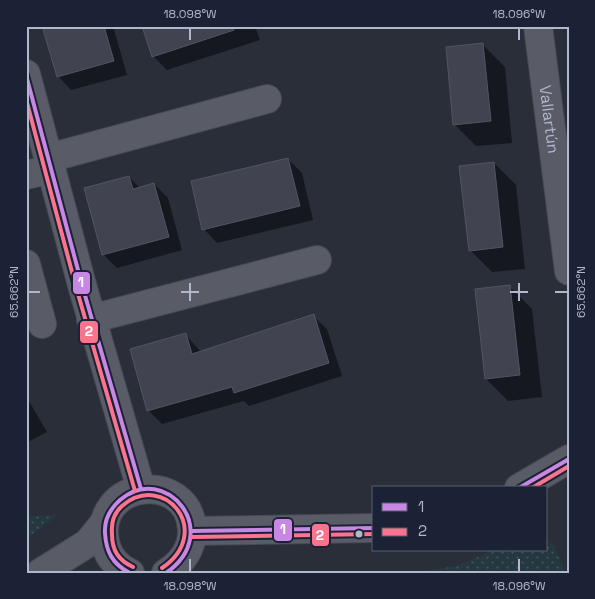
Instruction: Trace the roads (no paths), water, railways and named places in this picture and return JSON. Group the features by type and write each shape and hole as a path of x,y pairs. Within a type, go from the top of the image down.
{"street":[{"name":"Vallartún","path":"538,26 569,271"},
{"path":"26,74 42,167 91,319 141,489"},
{"path":"42,167 267,99"},
{"path":"91,319 317,260"},
{"path":"26,264 42,324"},
{"path":"522,486 569,459"},
{"path":"130,573 114,562 106,550 103,536 104,523 109,510 117,500 128,492 141,489 167,492 178,500 186,510 192,531 188,550 180,563 166,573"},
{"path":"40,573 88,543 104,523"},
{"path":"192,531 372,528"}]}
